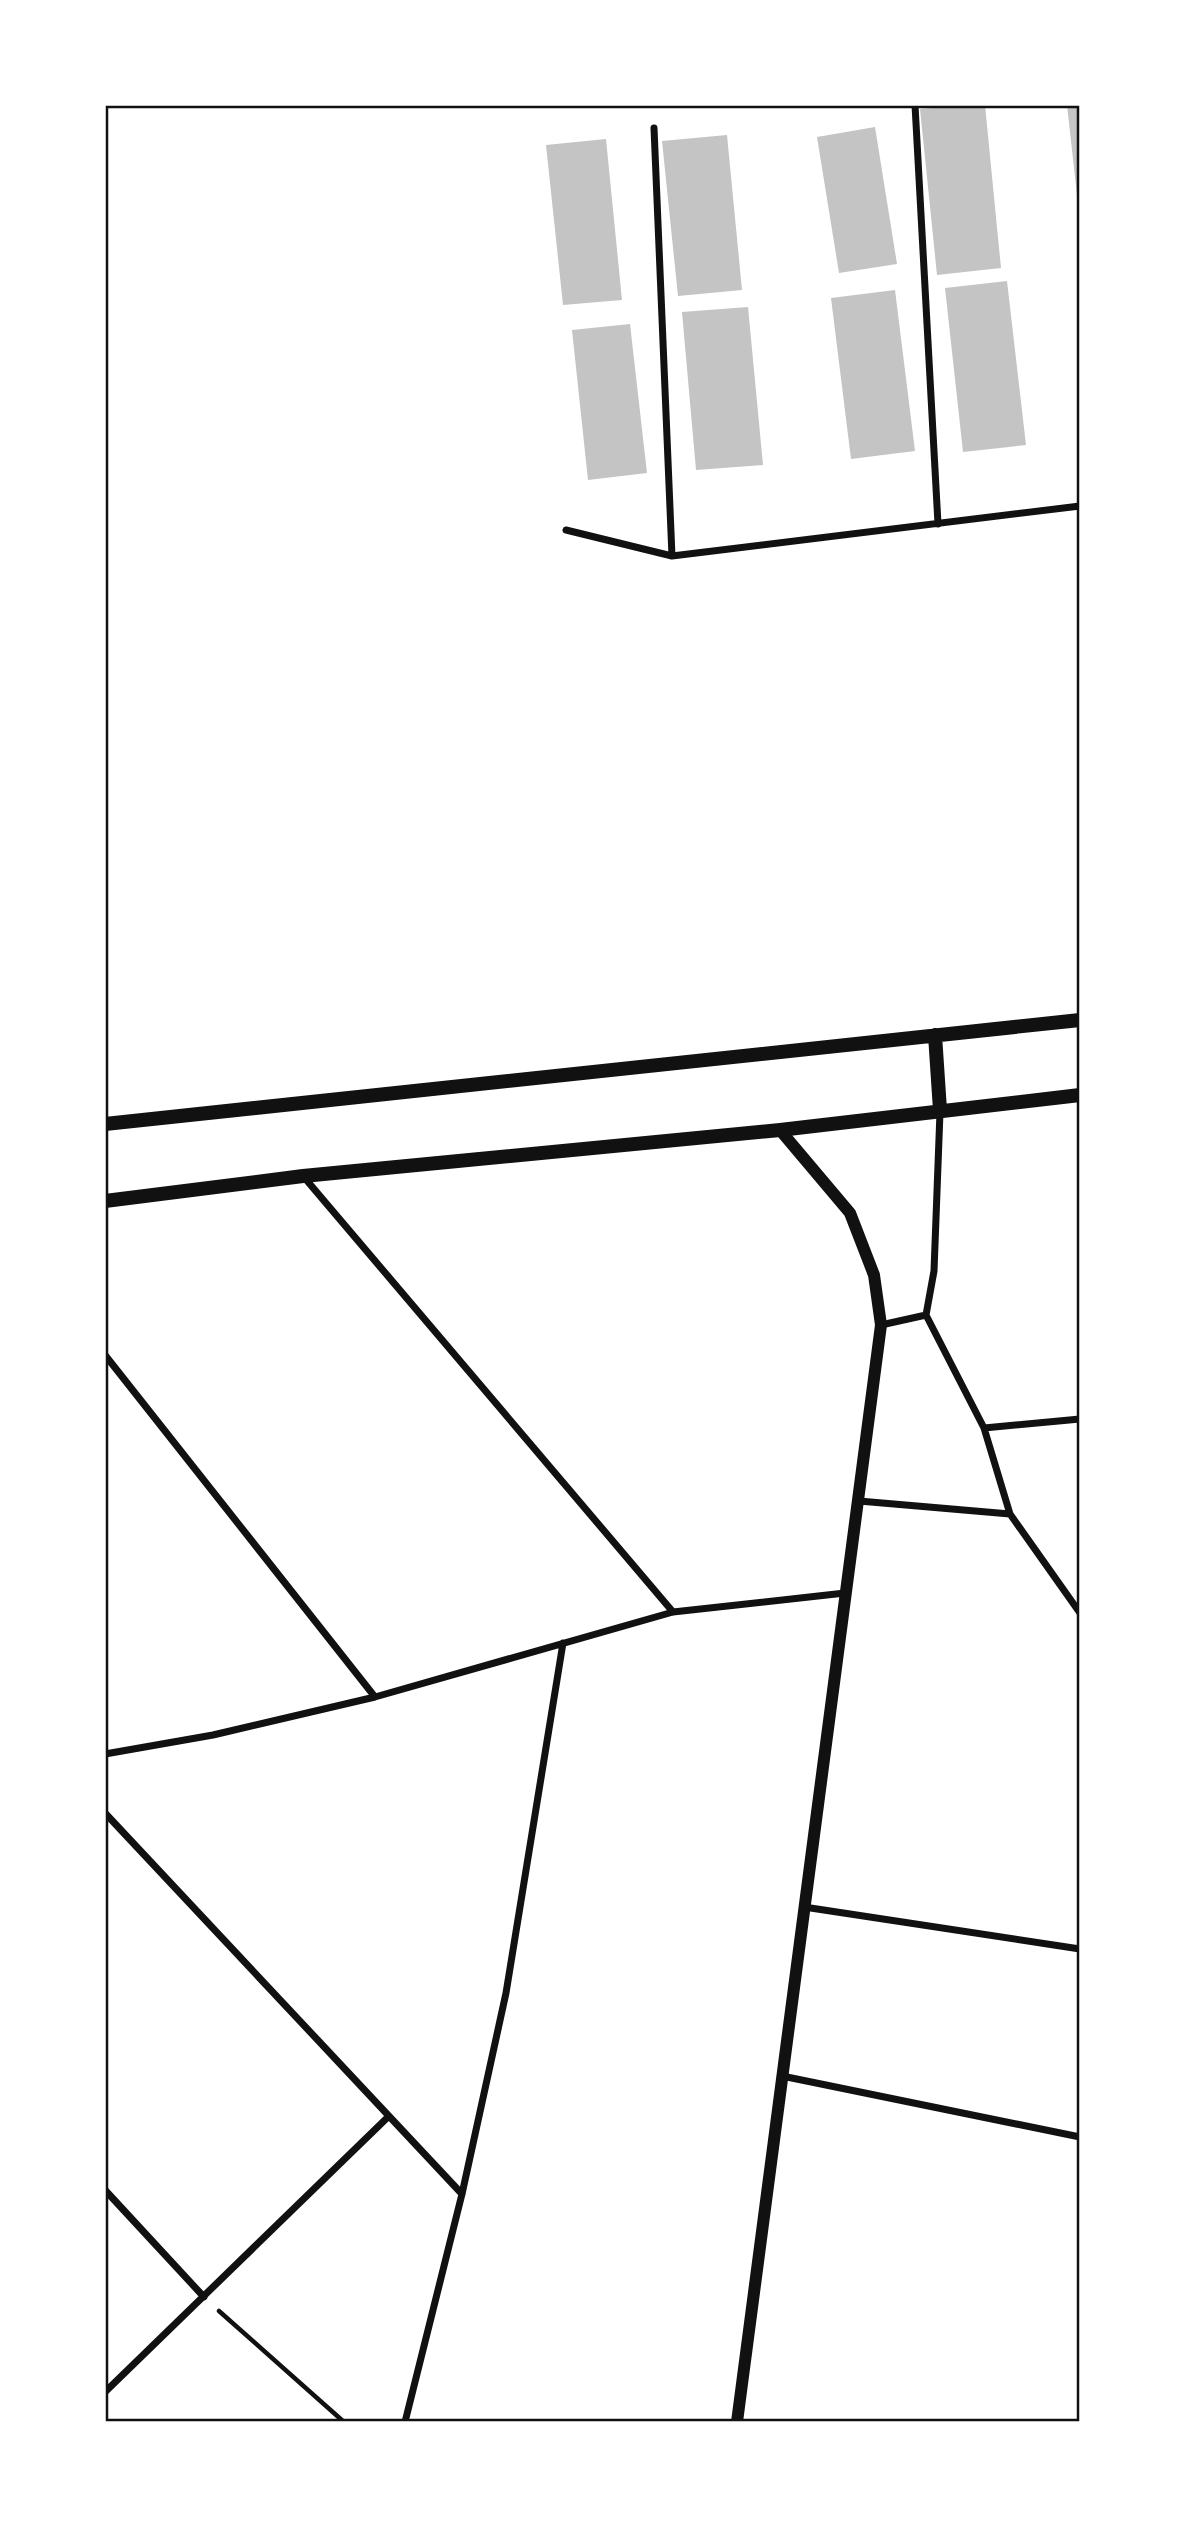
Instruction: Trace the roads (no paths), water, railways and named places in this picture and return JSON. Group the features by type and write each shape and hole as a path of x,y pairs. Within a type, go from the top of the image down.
{"main road":[{"path":"105,1124 1080,1020"},
{"path":"935,1035 940,1110"},
{"path":"105,1200 303,1176 780,1130 1080,1095"}],"street":[{"path":"915,105 938,523"},
{"path":"654,128 672,556"},
{"path":"566,530 672,556 1080,506"},
{"path":"940,1110 938,1210 926,1315 984,1428 1010,1514 1080,1613"},
{"path":"737,2422 881,1325 874,1275 850,1213 780,1130"},
{"path":"303,1176 673,1612"},
{"path":"881,1325 926,1315"},
{"path":"105,1355 375,1697"},
{"path":"984,1428 1080,1419"},
{"path":"859,1501 1010,1514"},
{"path":"105,1754 213,1735 375,1697 673,1612 845,1593"},
{"path":"405,2422 462,2194 506,1993 563,1643"},
{"path":"105,1813 462,2194"},
{"path":"804,1908 1080,1949"},
{"path":"782,2076 1080,2137"},
{"path":"105,2392 389,2116"},
{"path":"105,2190 204,2297"}]}
